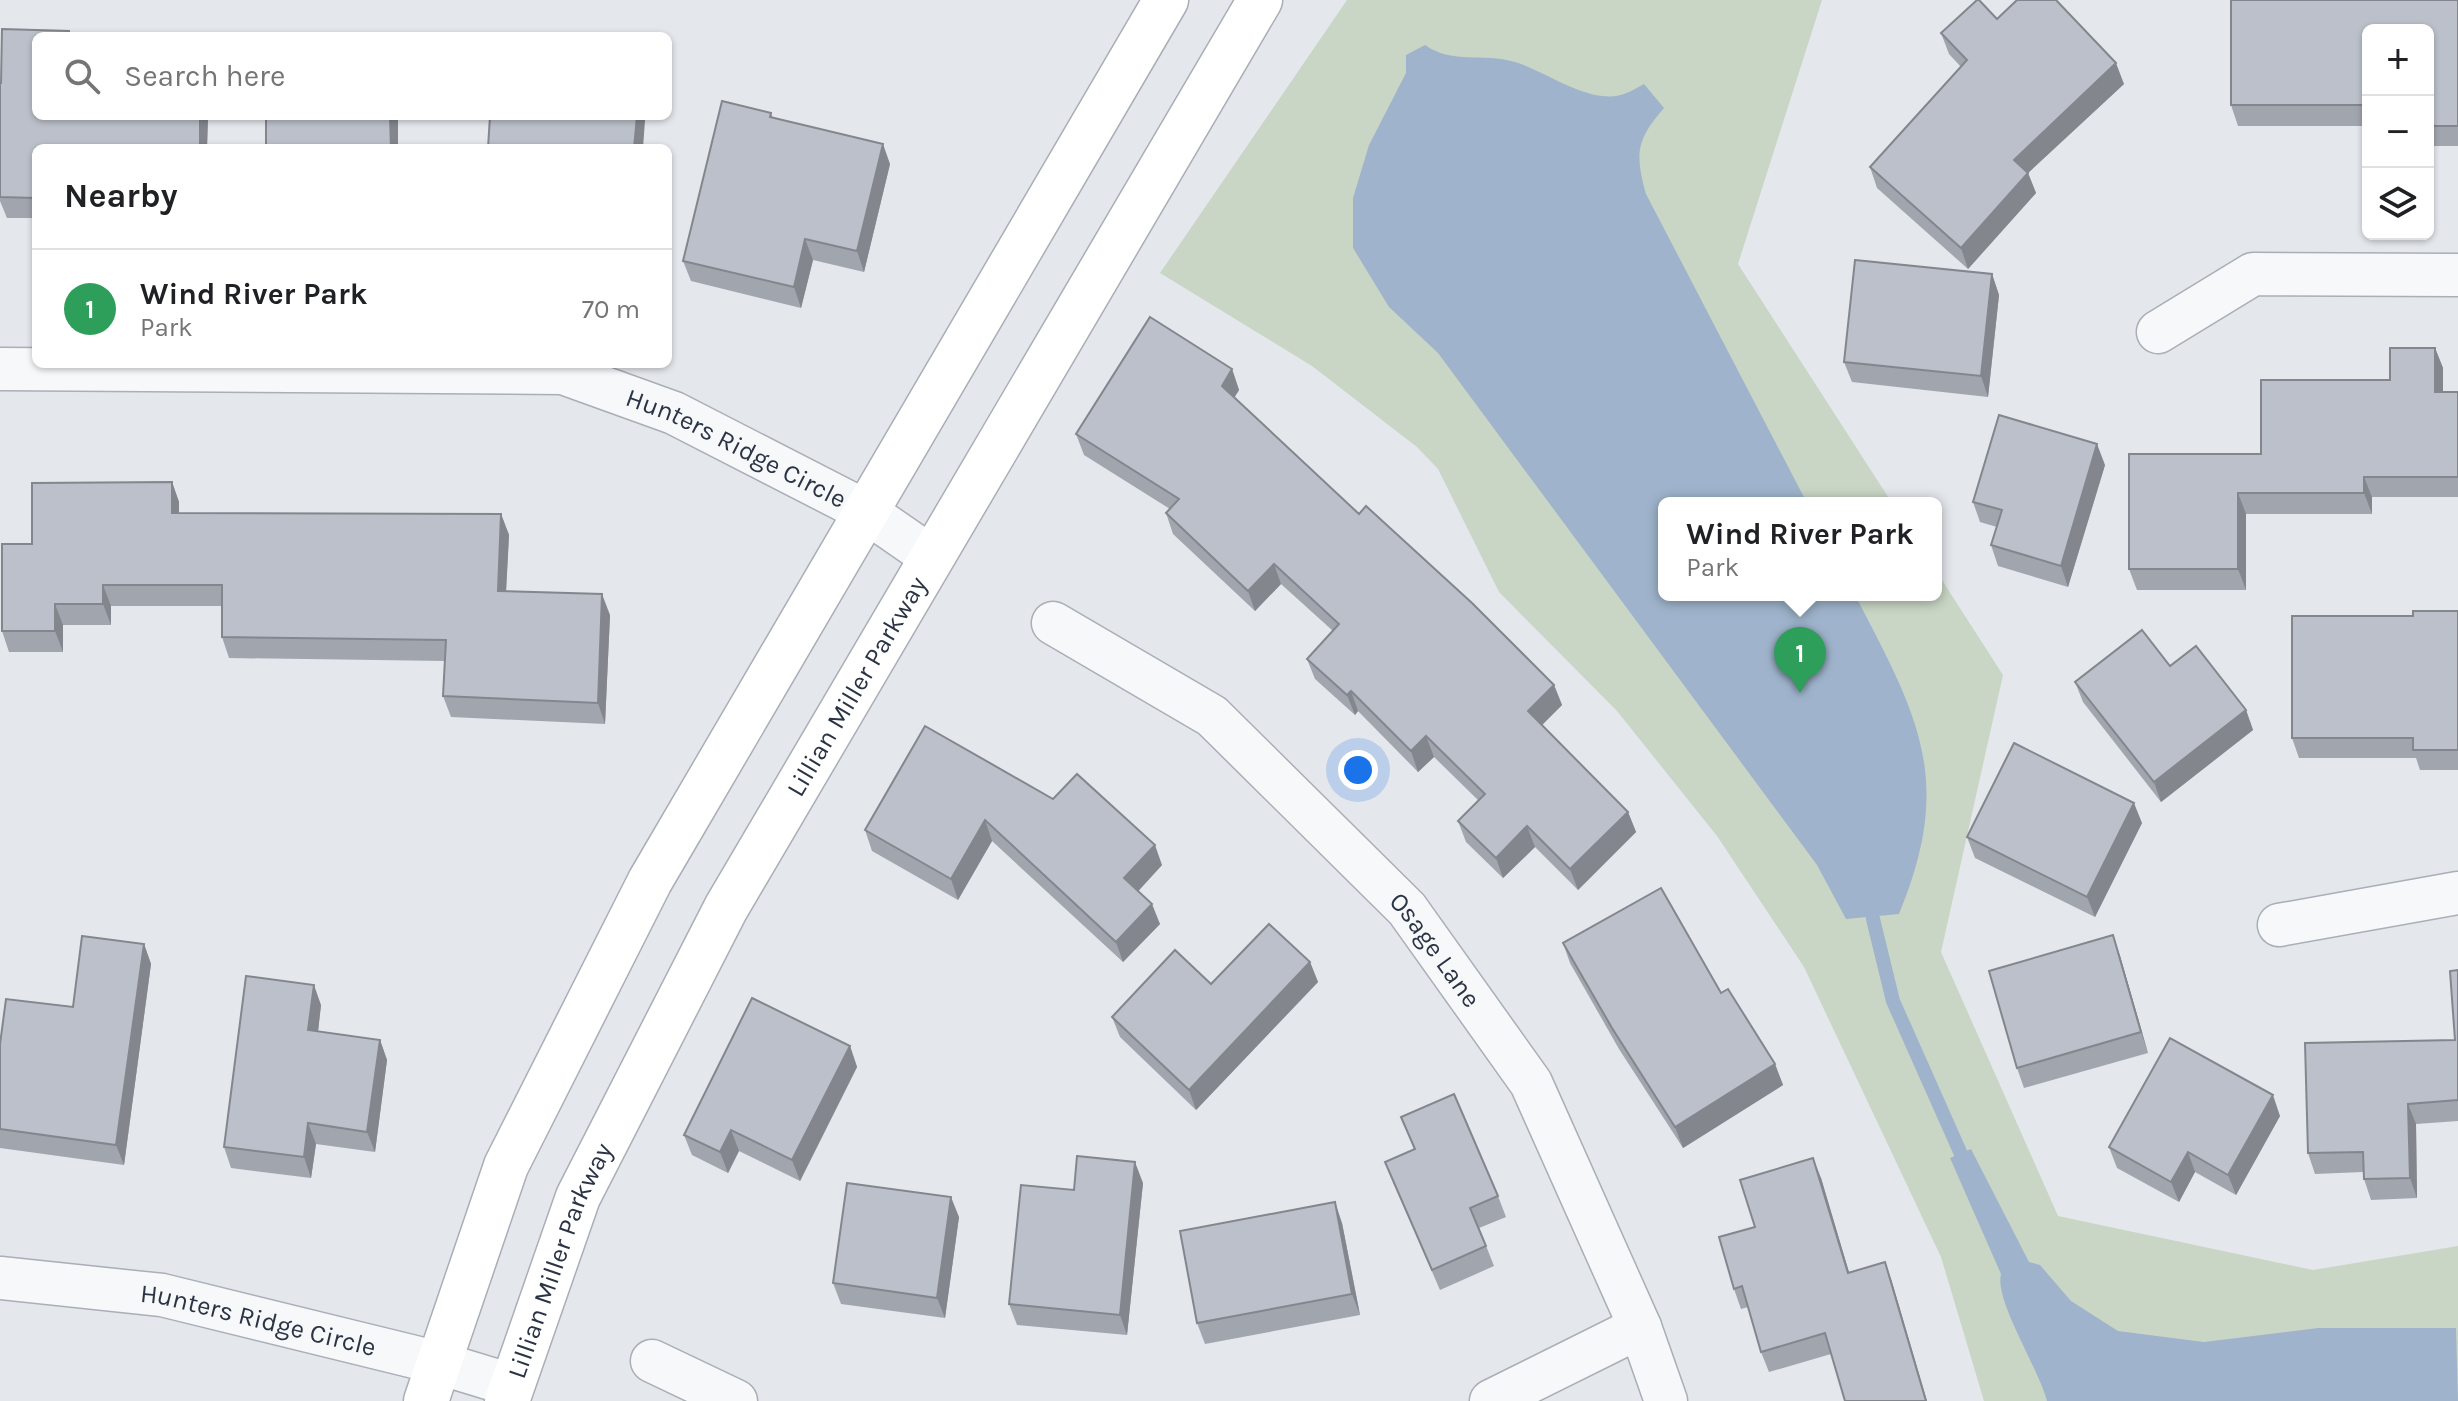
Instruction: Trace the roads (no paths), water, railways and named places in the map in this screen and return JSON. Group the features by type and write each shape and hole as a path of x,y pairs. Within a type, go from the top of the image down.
{"main road":[{"path":"432,1382 506,1166 650,881 1166,0"},
{"name":"Lillian Miller Parkway","path":"509,1393 578,1197 726,908 930,556 1260,0"}],"street":[{"path":"2158,332 2253,274 2458,275"},
{"name":"Hunters Ridge Circle","path":"0,369 563,373 674,413 865,511 930,556"},
{"name":"Osage Lane","path":"1053,623 1212,716 1407,909 1531,1083 1640,1327 1666,1401"},
{"path":"2279,925 2458,893"},
{"name":"Hunters Ridge Circle","path":"0,1278 162,1295 432,1382 509,1393"},
{"path":"1491,1401 1640,1327"},
{"path":"652,1361 736,1401"}],"water":[{"path":"1425,45 1458,57 1503,59 1592,94 1620,95 1644,84 1664,108 1648,129 1640,148 1640,168 1646,194 1804,497 1658,497 1658,601 1858,601 1896,677 1922,749 1926,786 1925,824 1916,866 1899,914 1846,919 1817,865 1438,353 1389,307 1353,248 1353,198 1369,145 1406,73 1406,55"},
{"path":"1971,1149 2029,1262 2040,1265 2071,1301 2118,1331 2204,1342 2318,1328 2456,1328 2458,1401 2047,1401 2010,1317 2001,1286 2001,1274 1950,1158"}],"waterway":[{"path":"1873,919 1893,1001 1961,1154"}],"place":[{"name":"Wind River Park","path":"1800,693"}]}
